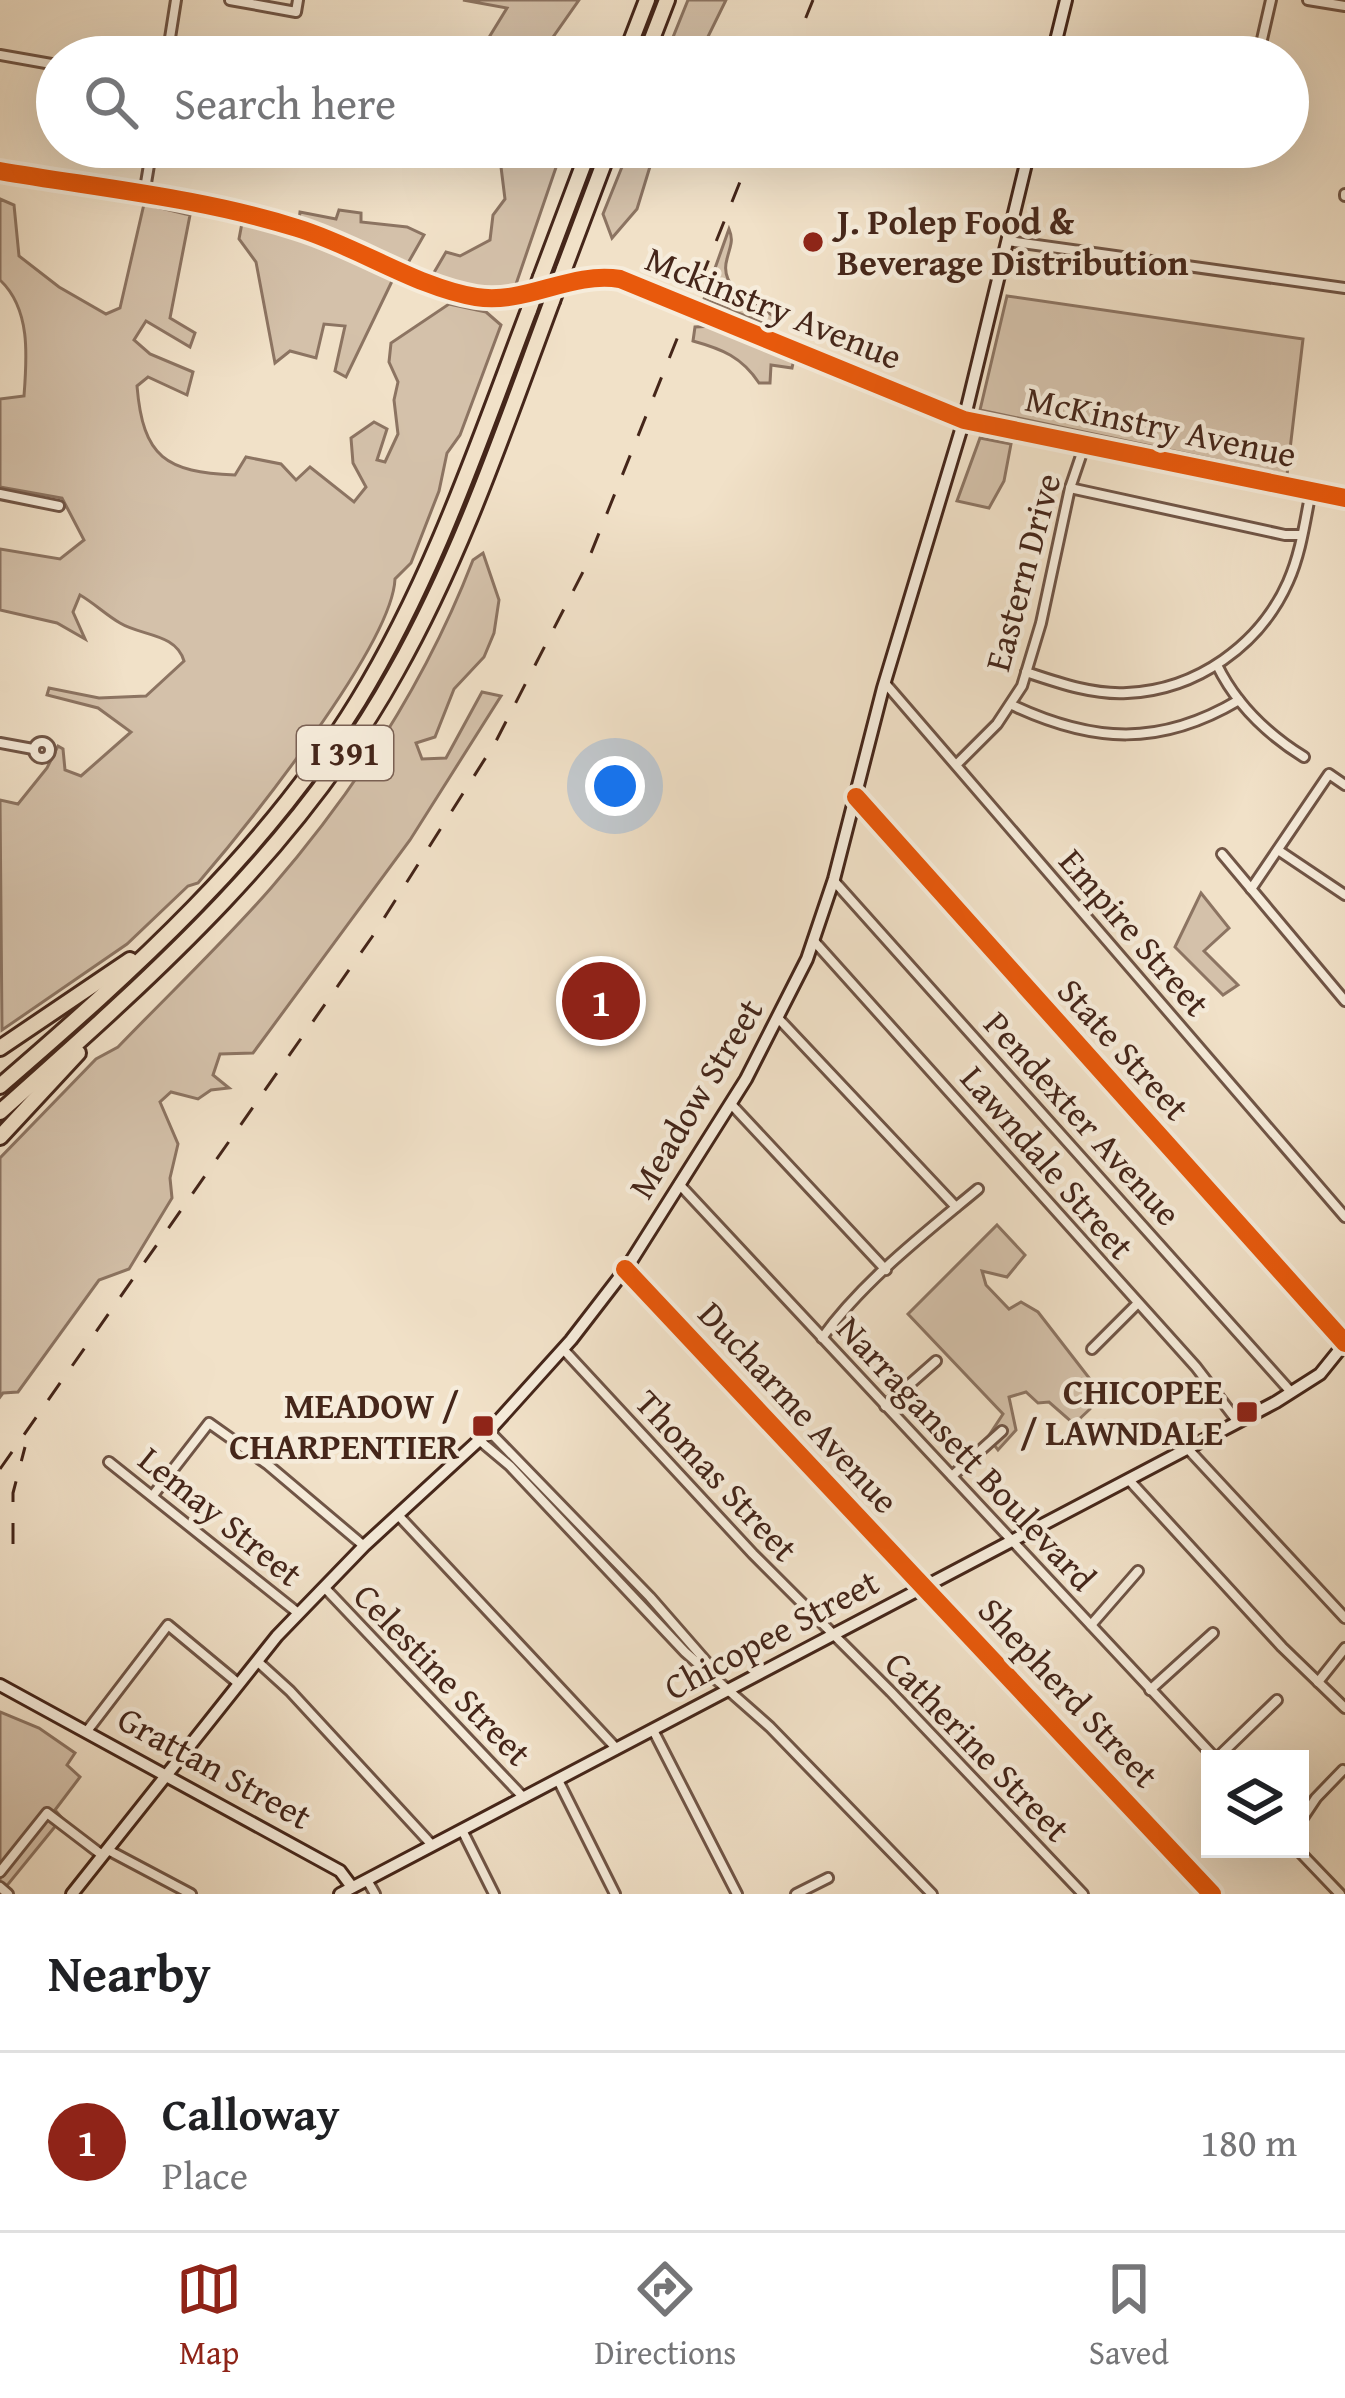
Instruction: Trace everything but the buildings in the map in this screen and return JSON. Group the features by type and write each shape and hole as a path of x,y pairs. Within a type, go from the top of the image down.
{"highway":[{"path":"633,36 647,0"},
{"path":"652,36 667,0"},
{"name":"I 391","path":"0,1086 178,926 302,783 359,700 443,538 582,168"},
{"name":"I 391","path":"0,1112 139,988 239,889 303,812 380,700 427,615 464,532 602,168"},
{"path":"0,1048 178,926"},
{"path":"0,1137 139,988"}],"main road":[{"path":"1057,36 1066,0"},
{"name":"Meadow Street","path":"72,1894 298,1613 484,1435 563,1349 625,1270 731,1104 778,1018 834,880 884,682 964,420 1025,168"},
{"name":"Mckinstry Avenue","path":"0,171 283,223 352,247 436,287 477,298 516,297 586,278 631,282 964,420"},
{"name":"McKinstry Avenue","path":"964,420 1345,498"},
{"name":"Chicopee Street","path":"340,1894 1292,1394 1320,1374 1345,1343"},
{"name":"Grattan Street","path":"0,1688 340,1871 352,1887"},
{"path":"132,1757 150,1781 148,1798"}],"street":[{"path":"170,36 176,0"},
{"path":"230,0 296,12 298,0"},
{"path":"1263,36 1271,0"},
{"path":"1308,0 1345,6"},
{"path":"0,55 36,61"},
{"path":"144,195 148,168"},
{"path":"1008,241 1345,288"},
{"name":"Eastern Drive","path":"958,763 1012,705 1026,672 1085,444"},
{"path":"1070,488 1302,536"},
{"path":"1026,672 1068,686 1124,694 1171,685 1217,665 1240,649 1266,620 1287,585 1311,490"},
{"path":"0,494 59,506"},
{"path":"1217,665 1239,700 1277,739 1304,757"},
{"name":"Empire Street","path":"884,682 1345,1217"},
{"path":"1012,705 1062,728 1134,735 1181,728 1239,700"},
{"path":"0,743 33,749"},
{"path":"1251,889 1329,774 1345,785"},
{"name":"State Street","path":"856,797 1345,1343"},
{"path":"1278,850 1345,895"},
{"path":"1222,854 1345,1001"},
{"name":"Pendexter Avenue","path":"834,880 1292,1394"},
{"name":"Lawndale Street","path":"813,940 1196,1367 1238,1422"},
{"path":"778,1018 956,1207"},
{"path":"731,1104 886,1270"},
{"name":"Narragansett Boulevard","path":"679,1184 1207,1750"},
{"path":"822,1338 886,1270 978,1189"},
{"name":"Ducharme Avenue","path":"625,1270 926,1587"},
{"path":"1092,1349 1137,1304"},
{"name":"Thomas Street","path":"563,1349 833,1636"},
{"path":"885,1406 936,1360"},
{"path":"154,1494 209,1423 267,1464 364,1546"},
{"path":"952,1476 1001,1431"},
{"path":"484,1435 613,1558 730,1690 932,1894"},
{"path":"1188,1449 1345,1618"},
{"name":"Lemay Street","path":"109,1462 298,1613"},
{"path":"1129,1480 1237,1600 1345,1708"},
{"path":"556,1506 604,1566 665,1621"},
{"path":"398,1515 617,1749"},
{"path":"604,1566 613,1558"},
{"path":"1091,1625 1138,1571"},
{"name":"Celestine Street","path":"324,1587 524,1798"},
{"name":"Shepherd Street","path":"926,1587 1212,1894"},
{"path":"87,1731 168,1625 239,1684"},
{"path":"1150,1690 1213,1633"},
{"name":"Catherine Street","path":"833,1636 1082,1894"},
{"path":"1318,1682 1345,1648"},
{"path":"257,1661 433,1846"},
{"path":"1225,1750 1277,1700"},
{"path":"653,1730 737,1894"},
{"path":"1309,1808 1343,1770"},
{"path":"558,1780 615,1894"},
{"path":"0,1872 47,1813 106,1853 191,1894"},
{"path":"462,1830 494,1894"},
{"path":"1306,1858 1340,1894"},
{"path":"796,1894 828,1878"},
{"path":"367,1880 375,1894"},
{"path":"0,1887 8,1894"}],"shaded area":[{"path":"463,0 579,0 554,36 490,36 507,8"},
{"path":"688,0 726,0 708,36 673,36"},
{"path":"501,168 556,168 515,287 471,289 432,276 446,252 460,256 490,240 493,215 505,199"},
{"path":"622,168 650,168 637,209 612,238 603,214"},
{"path":"0,199 14,205 19,256 59,287 106,314 120,308 144,204 190,215 170,318 195,333 190,347 146,321 134,340 150,354 193,372 187,395 148,377 137,386 152,445 175,465 191,470 235,475 246,457 281,464 296,480 310,467 354,502 366,487 353,463 351,438 374,422 387,429 377,460 385,462 398,434 394,400 398,382 389,362 391,343 449,304 486,312 501,325 460,435 447,453 439,491 411,563 395,579 388,609 370,647 313,735 198,883 188,886 127,944 2,1030 0,800 18,804 58,746 63,749 65,770 81,776 131,732 98,708 47,695 49,688 99,698 146,696 184,661 174,645 120,623 80,595 73,612 85,639 57,623 0,610 0,549 60,559 84,540 62,498 0,487 0,399 24,396 26,350 17,305 0,280"},
{"path":"339,210 361,213 361,222 407,227 424,235 408,263 299,220 300,212 336,219"},
{"path":"242,223 395,275 346,377 335,371 345,326 324,324 316,358 290,351 275,363 256,262 239,239"},
{"path":"729,229 728,279 740,294 775,317 770,326 704,299"},
{"path":"1007,296 1303,339 1287,475 980,410"},
{"path":"715,326 794,359 792,368 771,365 770,383 759,383 730,355 693,341 695,327"},
{"path":"980,438 1011,444 1004,481 989,508 957,501"},
{"path":"483,553 499,600 494,633 484,657 454,689 435,737 416,743 422,759 446,758 482,692 501,696 410,840 253,1053 220,1054 213,1075 229,1088 211,1090 198,1099 171,1092 160,1102 178,1144 170,1178 172,1198 129,1269 99,1280 18,1392 0,1397 0,1158 96,1059 118,1047 196,968 302,851 386,732 434,648 473,560"},
{"path":"1201,893 1229,928 1204,951 1238,985 1223,995 1175,947"},
{"path":"997,1225 1025,1255 1007,1277 982,1271 986,1285 1009,1309 1021,1302 1038,1312 1100,1392 1089,1394 1090,1409 1074,1424 1049,1402 1038,1403 1026,1392 1009,1397 1016,1430 998,1450 988,1437 1003,1414 908,1314"},
{"path":"0,1712 39,1728 75,1753 67,1765 80,1777 55,1810 62,1818 0,1894"}],"railway":[{"path":"798,36 813,0"},
{"path":"0,1469 372,937 495,743 585,568 746,168"},
{"path":"13,1544 13,1493 25,1447"}],"cycle path":[{"path":"0,171 187,201 261,218 320,236 432,285 476,297 620,279 964,420 1345,498"},
{"path":"856,797 1345,1343"},
{"path":"625,1269 1212,1894"}],"place":[{"name":"J. Polep Food & Beverage Distribution","path":"813,242"},
{"name":"Calloway","path":"601,1001"},
{"name":"CHICOPEE / LAWNDALE","path":"1247,1412"},
{"name":"MEADOW / CHARPENTIER","path":"483,1426"}]}
